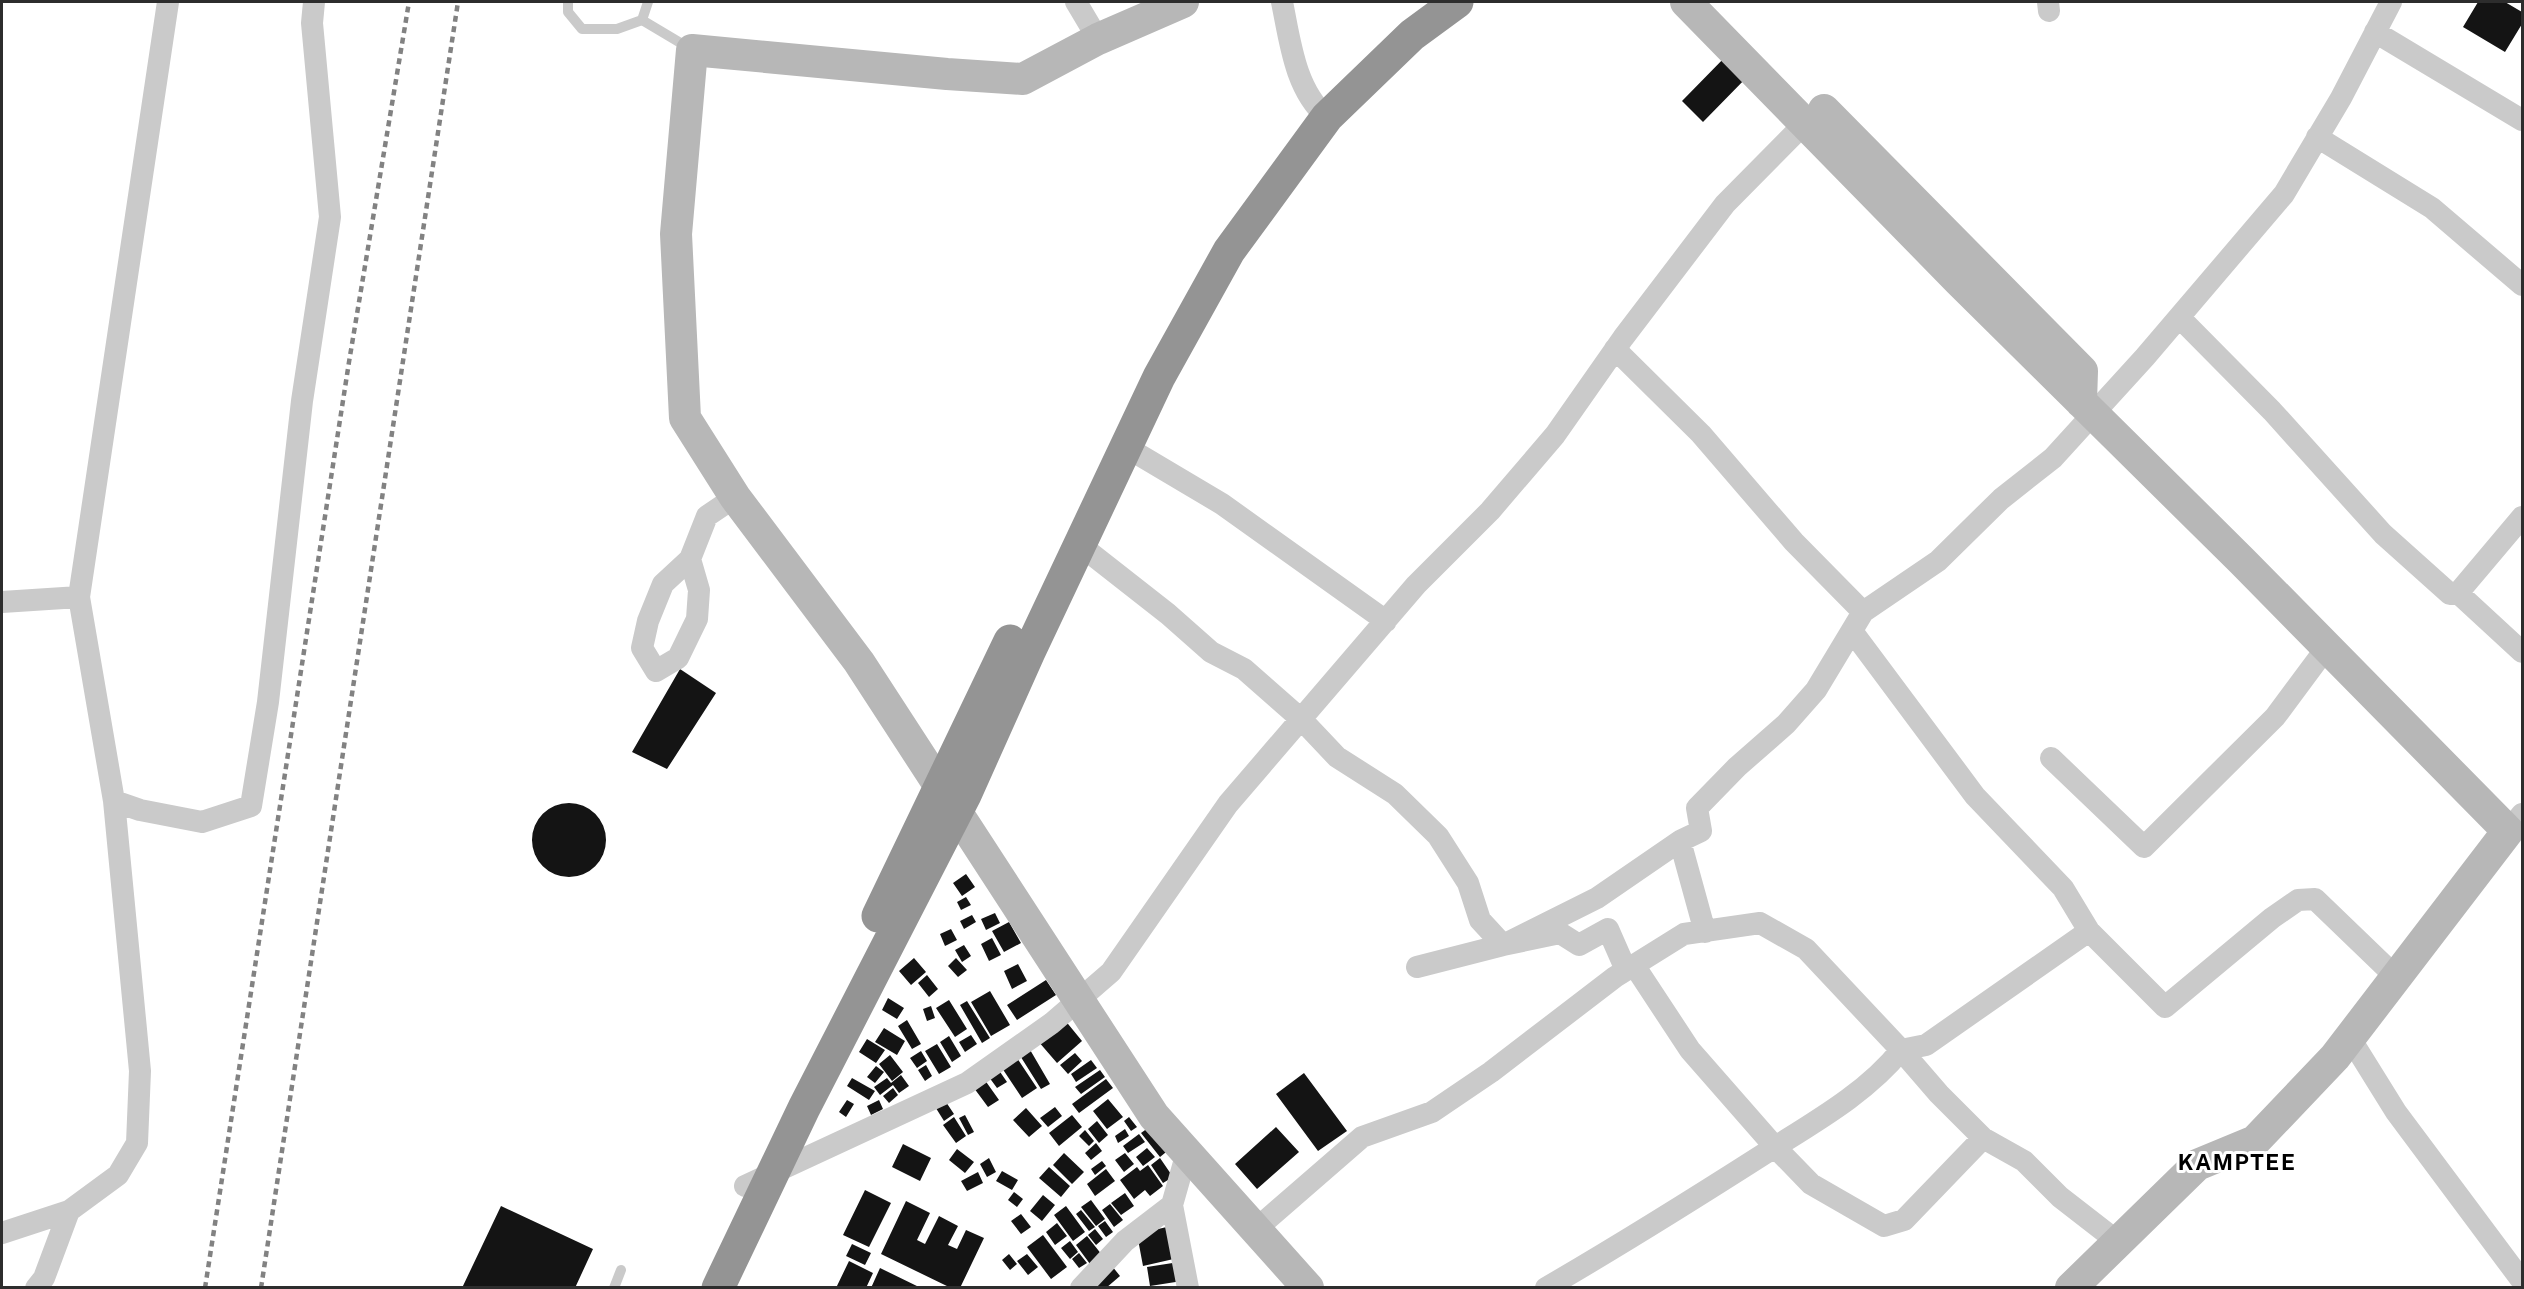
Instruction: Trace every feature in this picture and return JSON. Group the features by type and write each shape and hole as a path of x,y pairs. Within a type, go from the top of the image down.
{"highway":[{"path":"697,1287 759,1180 949,800 1046,590 1126,447 1159,377 1229,251 1321,112 1344,71 1427,2"},
{"path":"1082,523 1209,245 1321,112 1412,35 1457,2"},
{"path":"718,1287 759,1180"}],"street":[{"path":"2,1233 69,1211 118,1175 137,1143 140,1071 114,801 80,597 168,2"},
{"path":"114,801 140,810 202,822 251,806 268,702 302,401 330,217 312,23 314,2"},
{"path":"1076,2 1098,39"},
{"path":"1183,2 1098,39 1023,79 692,50 676,234 685,418 735,497 859,662 1154,1116 1308,1287"},
{"path":"1282,2 1295,63 1321,112"},
{"path":"1686,2 1806,122 1959,281 2327,647 2515,822 2335,1057 2254,1141 2198,1165 2071,1287"},
{"path":"1715,2 2082,371 2087,408"},
{"path":"1503,945 1597,898 1680,841 1701,831 1697,808 1737,766 1786,724 1816,690 1857,622 1938,561 2001,499 2053,458 2087,408 2179,317 2284,194 2391,2"},
{"path":"2375,32 2523,120"},
{"path":"759,1180 967,1083 1080,1001 1111,972 1228,804 1416,585 1490,511 1555,435 1615,349 1725,204 1806,122"},
{"path":"2317,137 2432,208 2523,285"},
{"path":"2179,317 2272,411 2383,534 2450,594 2458,593 2523,518"},
{"path":"1615,349 1701,434 1794,542 1857,622 1975,796 2063,888 2089,931 2165,1007 2272,918 2298,900 2315,899 2396,976"},
{"path":"1126,447 1222,504 1386,621"},
{"path":"690,559 707,516 735,497"},
{"path":"1082,523 1168,614 1211,652 1244,669 1302,720 1337,757 1395,794 1438,836 1468,883 1480,920 1503,945"},
{"path":"2458,593 2523,652"},
{"path":"2,602 80,597"},
{"path":"2051,758 2144,847 2275,717 2327,647"},
{"path":"1680,841 1705,932"},
{"path":"1256,1229 1362,1137 1432,1112 1491,1072 1630,968 1684,933 1760,923 1806,949 1939,1094 1983,1138 2024,1161 2060,1197 2118,1242"},
{"path":"1417,967 1560,933 1579,945 1608,929 1630,968 1690,1050 1775,1147 1811,1184 1884,1226 1904,1220 1983,1138"},
{"path":"1546,1287 1687,1205 1885,1071 1901,1050 1926,1045 2089,931"},
{"path":"2350,1038 2396,1112 2523,1281"},
{"path":"1187,1152 1172,1205 1188,1287"},
{"path":"1081,1287 1125,1241 1172,1205"},
{"path":"36,1287 44,1278 69,1211"}],"lane":[{"path":"568,2 568,12 582,29 617,29 642,20"},
{"path":"642,20 648,2"},
{"path":"642,20 692,50"},
{"path":"614,1287 621,1270"}],"building":[{"path":"2478,2 2505,2 2522,12 2522,24 2505,52 2463,27"},
{"path":"1729,53 1750,74 1703,122 1682,101"},
{"path":"680,669 716,693 667,769 632,752"},
{"path":"576,803 596,813 604,826 606,840 604,854 596,867 583,875 562,877 542,867 534,854 532,833 542,813 555,805"},
{"path":"966,874 975,887 962,896 953,883"},
{"path":"966,897 971,905 961,910 957,902"},
{"path":"995,913 1000,923 986,930 981,919"},
{"path":"972,915 976,922 964,929 960,921"},
{"path":"1009,922 1021,943 1004,952 992,931"},
{"path":"951,929 957,940 945,946 940,934"},
{"path":"992,938 1001,955 989,961 981,944"},
{"path":"964,945 971,956 962,962 955,950"},
{"path":"914,958 926,972 911,985 899,971"},
{"path":"956,958 967,970 958,977 948,966"},
{"path":"1018,964 1027,981 1012,989 1004,971"},
{"path":"927,975 938,989 929,997 918,983"},
{"path":"1046,980 1056,995 1017,1020 1007,1005"},
{"path":"990,991 1010,1025 991,1036 971,1002"},
{"path":"888,998 904,1008 897,1019 882,1010"},
{"path":"949,1000 967,1029 955,1037 936,1008"},
{"path":"967,1001 990,1038 982,1043 960,1005"},
{"path":"931,1006 935,1018 927,1021 923,1009"},
{"path":"1064,1019 1082,1041 1057,1063 1038,1041"},
{"path":"907,1020 921,1044 912,1049 898,1026"},
{"path":"884,1028 905,1041 897,1055 875,1042"},
{"path":"971,1035 977,1044 965,1052 959,1042"},
{"path":"949,1036 961,1056 952,1062 940,1042"},
{"path":"867,1039 885,1050 876,1063 859,1052"},
{"path":"937,1044 951,1067 939,1074 925,1051"},
{"path":"1029,1048 1050,1084 1041,1089 1019,1054"},
{"path":"921,1051 927,1061 917,1068 910,1058"},
{"path":"1075,1053 1082,1061 1068,1074 1060,1065"},
{"path":"890,1055 903,1072 892,1081 879,1064"},
{"path":"1015,1055 1037,1088 1022,1098 1000,1065"},
{"path":"1091,1060 1097,1068 1076,1082 1071,1074"},
{"path":"926,1065 932,1076 925,1081 918,1070"},
{"path":"876,1066 884,1072 875,1083 867,1077"},
{"path":"996,1066 1007,1082 997,1088 986,1073"},
{"path":"1100,1070 1105,1077 1081,1094 1075,1087"},
{"path":"1304,1073 1347,1131 1318,1151 1276,1094"},
{"path":"901,1075 909,1086 899,1093 893,1085 880,1095 874,1087 887,1078 891,1083"},
{"path":"982,1076 999,1100 988,1107 971,1084"},
{"path":"852,1078 875,1091 869,1100 847,1086"},
{"path":"1106,1079 1113,1088 1079,1113 1072,1104"},
{"path":"893,1088 898,1095 889,1103 883,1096"},
{"path":"944,1099 954,1114 944,1121 934,1105"},
{"path":"1108,1099 1123,1117 1107,1129 1093,1111"},
{"path":"847,1100 854,1104 846,1117 839,1112"},
{"path":"879,1100 883,1109 871,1115 867,1106"},
{"path":"1055,1107 1062,1116 1048,1127 1040,1118"},
{"path":"1026,1108 1042,1126 1029,1137 1013,1120"},
{"path":"965,1115 974,1132 968,1135 959,1118"},
{"path":"1072,1115 1082,1127 1059,1146 1049,1133"},
{"path":"954,1117 966,1136 956,1143 943,1125"},
{"path":"1129,1117 1137,1127 1131,1131 1124,1121"},
{"path":"1097,1121 1108,1135 1099,1143 1088,1129"},
{"path":"1152,1125 1171,1148 1160,1157 1141,1133"},
{"path":"1276,1127 1299,1152 1257,1189 1235,1164"},
{"path":"1125,1129 1129,1136 1118,1143 1115,1136"},
{"path":"1085,1130 1094,1141 1089,1146 1079,1136"},
{"path":"1139,1134 1145,1142 1128,1153 1123,1146"},
{"path":"1096,1143 1102,1151 1091,1160 1085,1153"},
{"path":"903,1144 931,1158 920,1181 892,1167"},
{"path":"1147,1148 1155,1157 1143,1166 1136,1157"},
{"path":"957,1149 974,1162 965,1173 949,1160"},
{"path":"1064,1153 1084,1172 1072,1184 1053,1165"},
{"path":"1125,1153 1134,1164 1124,1172 1115,1160"},
{"path":"989,1158 996,1172 987,1177 980,1164"},
{"path":"1160,1158 1173,1177 1163,1183 1151,1165"},
{"path":"1102,1161 1106,1166 1095,1175 1091,1169"},
{"path":"1148,1165 1163,1186 1150,1196 1145,1190 1134,1199 1120,1180 1137,1167 1140,1171"},
{"path":"1049,1167 1070,1186 1061,1197 1039,1178"},
{"path":"1106,1169 1115,1181 1095,1196 1087,1184"},
{"path":"1002,1171 1018,1180 1012,1190 996,1181"},
{"path":"978,1172 983,1183 967,1191 961,1181"},
{"path":"865,1190 891,1203 869,1247 843,1235"},
{"path":"1014,1192 1023,1199 1017,1207 1008,1200"},
{"path":"1125,1193 1134,1206 1121,1215 1111,1203"},
{"path":"1043,1195 1055,1205 1042,1221 1030,1211"},
{"path":"1091,1200 1105,1219 1096,1226 1081,1207"},
{"path":"906,1201 930,1213 917,1240 925,1244 939,1216 958,1226 948,1245 957,1249 966,1230 984,1238 960,1288 951,1288 881,1254"},
{"path":"1110,1204 1123,1220 1114,1227 1102,1210"},
{"path":"501,1206 593,1249 575,1288 462,1288"},
{"path":"1066,1206 1085,1232 1073,1241 1054,1215"},
{"path":"1081,1210 1095,1227 1089,1231 1076,1214"},
{"path":"1021,1214 1031,1227 1021,1234 1011,1221"},
{"path":"1105,1221 1113,1232 1106,1237 1098,1226"},
{"path":"1057,1223 1067,1236 1055,1245 1046,1232"},
{"path":"1171,1226 1178,1258 1143,1266 1137,1234"},
{"path":"1095,1229 1103,1239 1096,1245 1088,1235"},
{"path":"1043,1235 1067,1267 1051,1279 1027,1247"},
{"path":"1087,1236 1102,1255 1090,1264 1076,1245"},
{"path":"1070,1241 1078,1252 1070,1259 1061,1248"},
{"path":"852,1244 871,1253 865,1265 846,1256"},
{"path":"1079,1253 1087,1263 1079,1268 1072,1259"},
{"path":"1009,1254 1017,1264 1010,1270 1002,1260"},
{"path":"1027,1254 1038,1267 1028,1275 1017,1261"},
{"path":"849,1261 873,1273 866,1288 836,1288"},
{"path":"1179,1262 1182,1281 1150,1286 1147,1267"},
{"path":"1112,1266 1120,1276 1106,1288 1092,1288"},
{"path":"880,1268 921,1288 871,1288"}],"railway":[{"path":"205,1288 349,362 409,2"},
{"path":"261,1288 458,2"}],"district":[{"name":"KAMPTEE","path":"2237,1162"}]}
